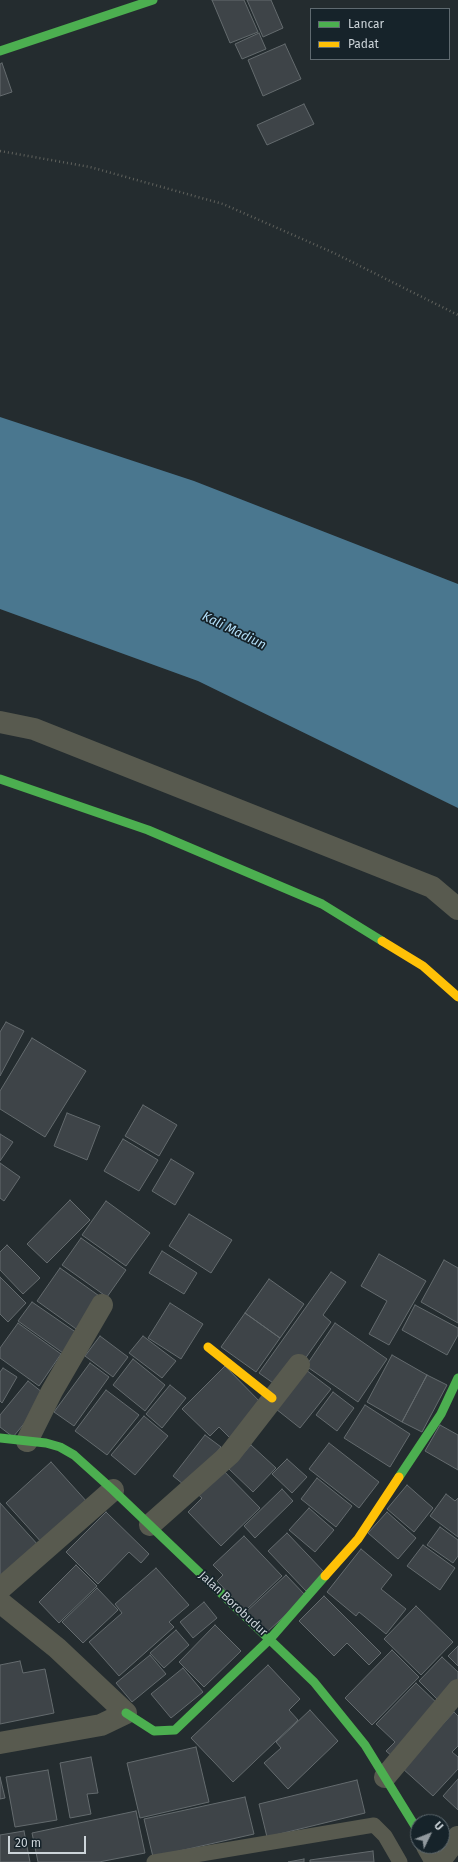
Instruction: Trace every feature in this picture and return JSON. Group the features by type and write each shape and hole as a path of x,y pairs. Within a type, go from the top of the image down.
{"street":[{"path":"0,51 153,0"},
{"path":"0,722 34,729 432,887 458,909"},
{"path":"0,779 148,830 322,904 423,966 458,997"},
{"path":"26,1441 48,1398 102,1305"},
{"path":"208,1347 272,1398"},
{"path":"150,1525 230,1454 299,1365"},
{"path":"0,1602 57,1648 126,1713 154,1731 175,1730 270,1639 358,1539 441,1414 458,1378"},
{"name":"Jalan Borobudur","path":"0,1438 60,1446 74,1455 150,1525 314,1682 365,1745 410,1818"},
{"path":"0,1589 112,1490"},
{"path":"385,1776 458,1690"},
{"path":"0,1743 101,1725 126,1713"},
{"path":"438,1862 458,1838"}],"lane":[{"path":"154,1862 374,1825 385,1836 400,1862"}],"path":[{"path":"0,150 90,167 223,204 334,253 458,315"}],"water":[{"name":"Kali Madiun","path":"0,417 194,481 458,584 458,808 198,681 0,609"}],"building":[{"path":"212,0 244,0 258,32 230,43"},
{"path":"247,0 271,0 283,28 263,37"},
{"path":"259,33 266,49 242,59 235,44"},
{"path":"285,44 301,79 263,96 248,60"},
{"path":"2,63 12,92 0,96 0,64"},
{"path":"304,104 314,124 267,145 257,125"},
{"path":"6,1022 24,1031 0,1076 0,1032"},
{"path":"32,1038 86,1071 45,1137 0,1109 0,1091"},
{"path":"143,1105 177,1125 159,1156 125,1136"},
{"path":"67,1113 100,1126 87,1160 54,1146"},
{"path":"0,1134 13,1142 0,1161"},
{"path":"123,1139 158,1160 139,1191 104,1171"},
{"path":"171,1159 194,1173 175,1205 152,1191"},
{"path":"0,1163 20,1177 4,1201 0,1198"},
{"path":"70,1200 90,1220 47,1263 27,1244"},
{"path":"106,1201 150,1233 126,1266 82,1235"},
{"path":"189,1214 232,1240 211,1273 169,1246"},
{"path":"81,1238 126,1270 107,1297 62,1265"},
{"path":"7,1245 40,1278 23,1294 0,1270 0,1252"},
{"path":"162,1251 197,1273 184,1294 149,1273"},
{"path":"379,1254 426,1281 389,1345 369,1334 387,1301 361,1286"},
{"path":"444,1260 458,1268 458,1323 421,1302"},
{"path":"60,1268 102,1298 79,1331 37,1301"},
{"path":"331,1272 346,1282 323,1315 331,1322 283,1390 259,1373"},
{"path":"0,1277 26,1303 8,1322 0,1314"},
{"path":"269,1279 304,1304 280,1338 245,1313"},
{"path":"32,1302 77,1333 63,1353 18,1321"},
{"path":"170,1303 203,1324 181,1359 148,1338"},
{"path":"415,1305 458,1328 458,1335 447,1355 402,1330"},
{"path":"245,1313 280,1338 256,1372 221,1347"},
{"path":"18,1323 61,1354 39,1386 0,1358 0,1348"},
{"path":"335,1323 387,1359 358,1402 306,1366"},
{"path":"100,1336 128,1357 113,1377 85,1356"},
{"path":"143,1336 176,1361 162,1378 129,1353"},
{"path":"392,1355 427,1375 402,1422 367,1402"},
{"path":"133,1359 165,1385 145,1411 113,1385"},
{"path":"90,1363 109,1377 74,1426 54,1412"},
{"path":"225,1366 264,1406 231,1439 219,1427 210,1436 182,1409"},
{"path":"3,1368 17,1377 2,1403 0,1401 0,1372"},
{"path":"306,1370 331,1389 300,1428 276,1409"},
{"path":"427,1375 447,1385 422,1432 402,1422"},
{"path":"28,1381 47,1396 13,1437 0,1427 0,1415"},
{"path":"170,1385 186,1398 162,1428 146,1414"},
{"path":"106,1390 139,1415 107,1455 75,1431"},
{"path":"333,1392 354,1408 337,1431 316,1415"},
{"path":"365,1405 410,1434 390,1467 344,1438"},
{"path":"144,1416 168,1436 135,1475 111,1455"},
{"path":"440,1425 458,1435 458,1470 425,1451"},
{"path":"205,1435 221,1447 188,1488 173,1476"},
{"path":"329,1443 379,1482 359,1508 309,1469"},
{"path":"251,1445 276,1468 253,1492 229,1469"},
{"path":"287,1459 307,1477 292,1493 272,1474"},
{"path":"51,1462 88,1503 43,1544 6,1503"},
{"path":"218,1465 260,1508 221,1546 188,1512 202,1498 193,1490"},
{"path":"317,1478 352,1506 336,1527 301,1499"},
{"path":"407,1485 433,1508 414,1532 387,1509"},
{"path":"282,1489 293,1501 255,1538 244,1526"},
{"path":"446,1494 455,1501 458,1498 458,1537 430,1516"},
{"path":"0,1503 39,1546 0,1582"},
{"path":"309,1508 334,1530 315,1552 289,1530"},
{"path":"106,1512 149,1554 141,1563 129,1552 98,1584 66,1552"},
{"path":"387,1512 416,1538 398,1559 368,1533"},
{"path":"440,1527 458,1540 458,1556 453,1563 427,1545"},
{"path":"287,1533 325,1573 306,1591 268,1551"},
{"path":"244,1536 282,1576 245,1611 217,1581 223,1575 213,1565"},
{"path":"423,1545 455,1568 440,1590 407,1566"},
{"path":"361,1549 392,1575 381,1589 406,1609 386,1634 359,1612 356,1616 327,1592"},
{"path":"76,1565 97,1586 59,1623 39,1602"},
{"path":"156,1568 189,1605 169,1622 174,1627 119,1676 89,1642 122,1613 115,1604"},
{"path":"286,1575 306,1596 266,1633 246,1612"},
{"path":"97,1588 118,1610 83,1643 62,1622"},
{"path":"324,1596 381,1653 369,1665 347,1643 334,1656 299,1621"},
{"path":"204,1602 217,1618 193,1638 180,1622"},
{"path":"416,1606 453,1642 421,1675 384,1639"},
{"path":"215,1625 241,1651 204,1687 179,1662"},
{"path":"176,1630 189,1645 164,1668 150,1653"},
{"path":"458,1646 458,1666 448,1656"},
{"path":"392,1650 419,1677 372,1725 345,1698"},
{"path":"150,1655 166,1674 132,1702 116,1683"},
{"path":"442,1657 458,1672 458,1684 440,1702 419,1681"},
{"path":"20,1661 23,1673 45,1669 54,1713 0,1724 0,1665"},
{"path":"268,1665 300,1699 289,1710 298,1720 233,1782 191,1738"},
{"path":"183,1668 203,1692 171,1718 151,1694"},
{"path":"416,1683 442,1708 393,1757 386,1751 395,1742 376,1724"},
{"path":"310,1710 338,1741 288,1789 264,1763 281,1748 276,1742"},
{"path":"454,1712 458,1716 458,1746 452,1752 458,1757 458,1769 433,1796 402,1768"},
{"path":"196,1747 209,1802 140,1818 127,1763"},
{"path":"91,1757 98,1793 87,1794 91,1814 70,1818 60,1763"},
{"path":"48,1770 57,1820 15,1827 6,1777"},
{"path":"0,1777 5,1798 0,1799"},
{"path":"458,1779 458,1810 443,1796"},
{"path":"357,1780 365,1813 267,1837 259,1804"},
{"path":"245,1797 254,1834 153,1857 144,1819"},
{"path":"136,1811 145,1853 99,1862 38,1862 32,1833"},
{"path":"24,1831 30,1862 0,1862 0,1835"},
{"path":"373,1851 374,1862 310,1862 310,1860"},
{"path":"304,1859 304,1862 288,1862"}],"traffic: fast":[{"path":"0,51 153,0"},
{"path":"0,779 148,830 322,904 382,941"},
{"path":"399,1477 441,1414 458,1378"},
{"path":"0,1438 46,1443 60,1447 74,1455 113,1490 314,1682 365,1745 410,1818"},
{"path":"126,1713 154,1731 175,1730 270,1639 325,1576"}],"traffic: slow":[{"path":"382,941 423,966 458,997"},
{"path":"208,1347 272,1398"},
{"path":"325,1576 358,1539 399,1477"}]}
